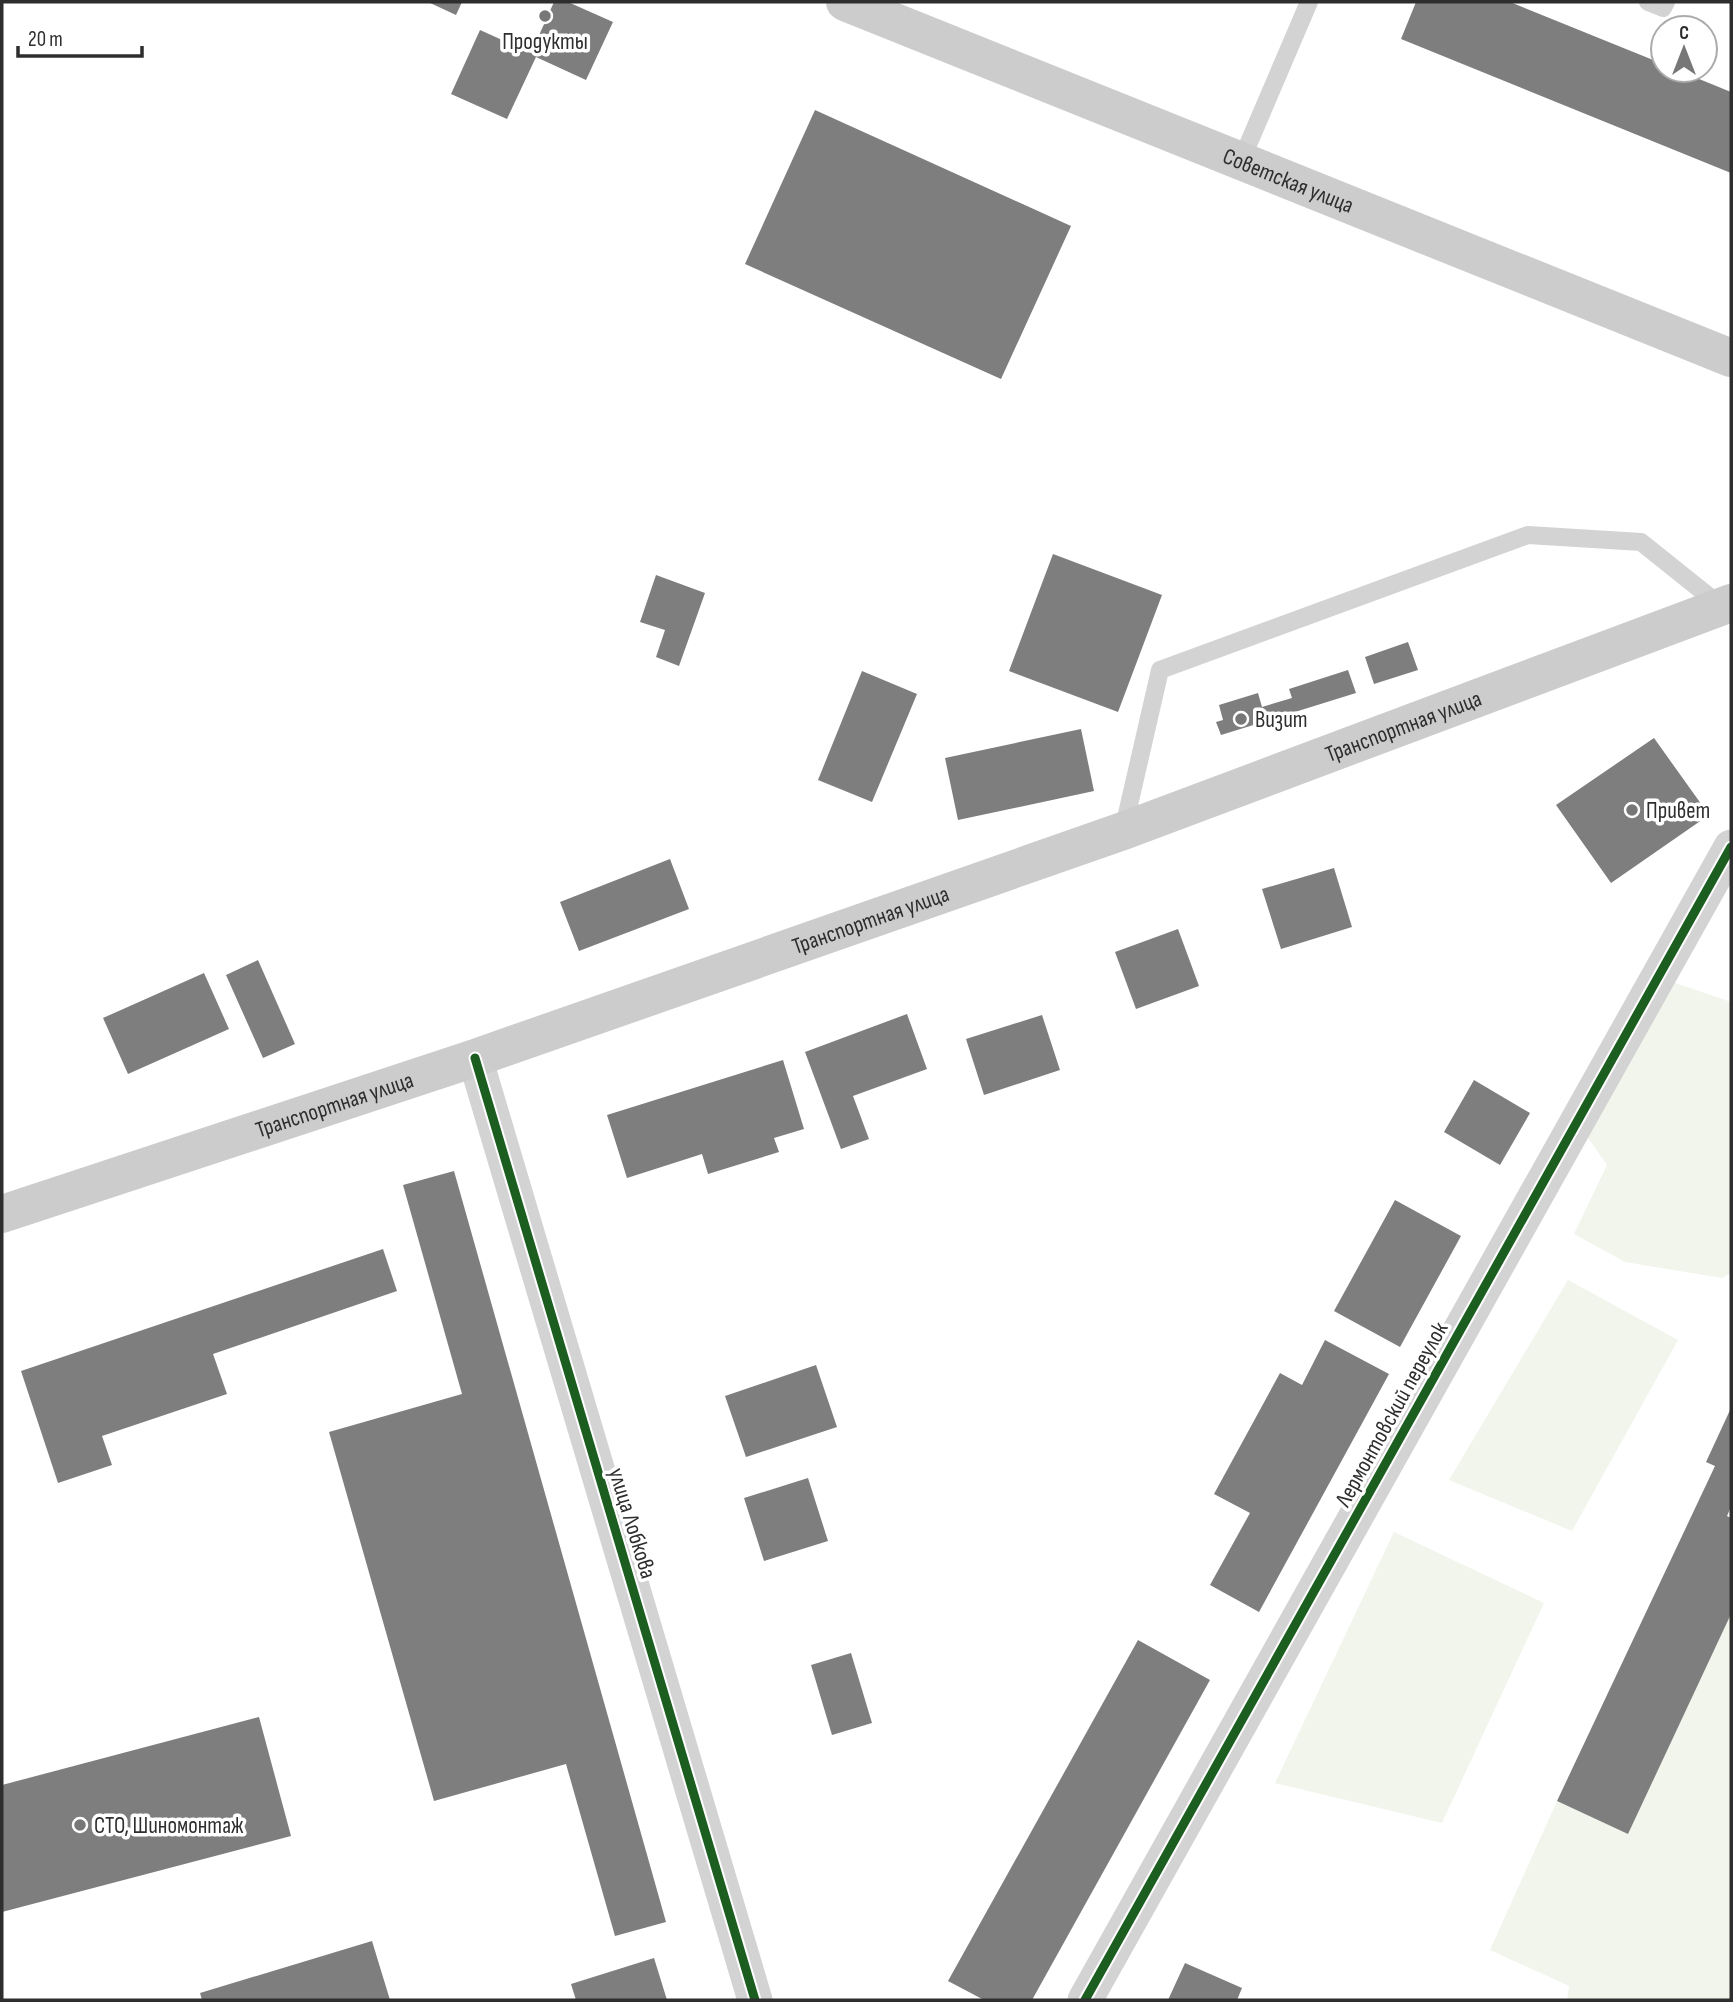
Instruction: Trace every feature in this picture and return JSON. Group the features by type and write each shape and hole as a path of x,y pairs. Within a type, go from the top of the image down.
{"main road":[{"name":"Советская улица","path":"845,2 1731,358"},
{"name":"Транспортная улица","path":"2,1214 475,1058 1123,831 1726,605"}],"street":[{"name":"Лермонтовский переулок","path":"1085,2000 1731,847"},
{"name":"улица Лобкова","path":"475,1058 754,2000"}],"lane":[{"path":"1241,162 1309,2"},
{"path":"1648,2 1663,8 1666,2"},
{"path":"1123,831 1160,670 1528,535 1641,542 1726,605"}],"shaded area":[{"path":"1658,977 1731,1002 1731,1273 1722,1278 1625,1262 1574,1234 1607,1165 1577,1122"},
{"path":"1568,1280 1678,1340 1572,1531 1449,1480"},
{"path":"1394,1532 1544,1603 1442,1823 1275,1783"},
{"path":"1731,1614 1731,2000 1567,2000 1569,1986 1490,1950 1557,1801 1628,1833"}],"building":[{"path":"428,2 462,2 456,15"},
{"path":"554,2 568,2 613,22 586,80 536,57 507,119 451,94 480,30 531,53"},
{"path":"1416,2 1510,2 1649,58 1649,84 1711,84 1731,92 1731,173 1401,39"},
{"path":"815,110 1071,226 1001,379 745,264"},
{"path":"1053,554 1162,595 1118,712 1009,671"},
{"path":"656,575 705,593 679,666 656,657 665,630 640,622"},
{"path":"1408,642 1418,670 1374,684 1365,657"},
{"path":"1348,670 1356,693 1221,735 1216,722 1223,720 1219,705 1258,693 1262,707 1292,698 1289,689"},
{"path":"862,671 917,694 872,802 818,780"},
{"path":"1081,729 1094,791 958,820 945,758"},
{"name":"Привет","path":"1654,738 1709,815 1611,883 1556,805"},
{"path":"670,859 689,909 579,951 560,902"},
{"path":"1334,868 1352,927 1281,949 1262,889"},
{"path":"1178,929 1199,986 1136,1009 1115,952"},
{"path":"258,960 295,1044 263,1058 226,975"},
{"path":"204,973 229,1029 128,1074 103,1018"},
{"path":"907,1014 927,1069 853,1096 869,1139 841,1149 805,1052"},
{"path":"1042,1015 1060,1070 984,1095 966,1039"},
{"path":"783,1060 804,1129 774,1138 779,1152 708,1174 702,1154 627,1178 607,1115"},
{"path":"1474,1080 1530,1113 1500,1165 1444,1132"},
{"path":"454,1171 666,1922 615,1936 566,1764 434,1801 329,1432 462,1394 403,1185"},
{"path":"1395,1200 1461,1236 1400,1347 1334,1311"},
{"path":"383,1249 397,1291 213,1354 227,1394 102,1436 112,1465 58,1483 21,1371"},
{"path":"1325,1340 1389,1374 1259,1612 1210,1585 1250,1513 1214,1494 1280,1373 1302,1385"},
{"path":"816,1365 837,1427 746,1457 725,1396"},
{"path":"1731,1408 1731,1507 1727,1516 1731,1518 1731,1614 1628,1834 1557,1801 1715,1466 1706,1462"},
{"path":"808,1478 828,1541 764,1561 744,1498"},
{"path":"1138,1640 1210,1680 1032,2000 984,2000 948,1981"},
{"path":"851,1653 872,1723 832,1735 811,1665"},
{"path":"259,1717 291,1836 2,1912 2,1785"},
{"path":"372,1941 390,2000 202,2000 200,1993"},
{"path":"654,1958 667,2000 576,2000 571,1984"},
{"path":"1185,1963 1242,1988 1237,2000 1168,2000"}],"cycle path":[{"path":"1085,2000 1731,847"},
{"path":"475,1058 755,2000"}],"place":[{"name":"Продукты","path":"545,16"},
{"name":"Визит","path":"1241,719"},
{"name":"Привет","path":"1632,810"},
{"name":"СТО, Шиномонтаж","path":"80,1825"}]}
